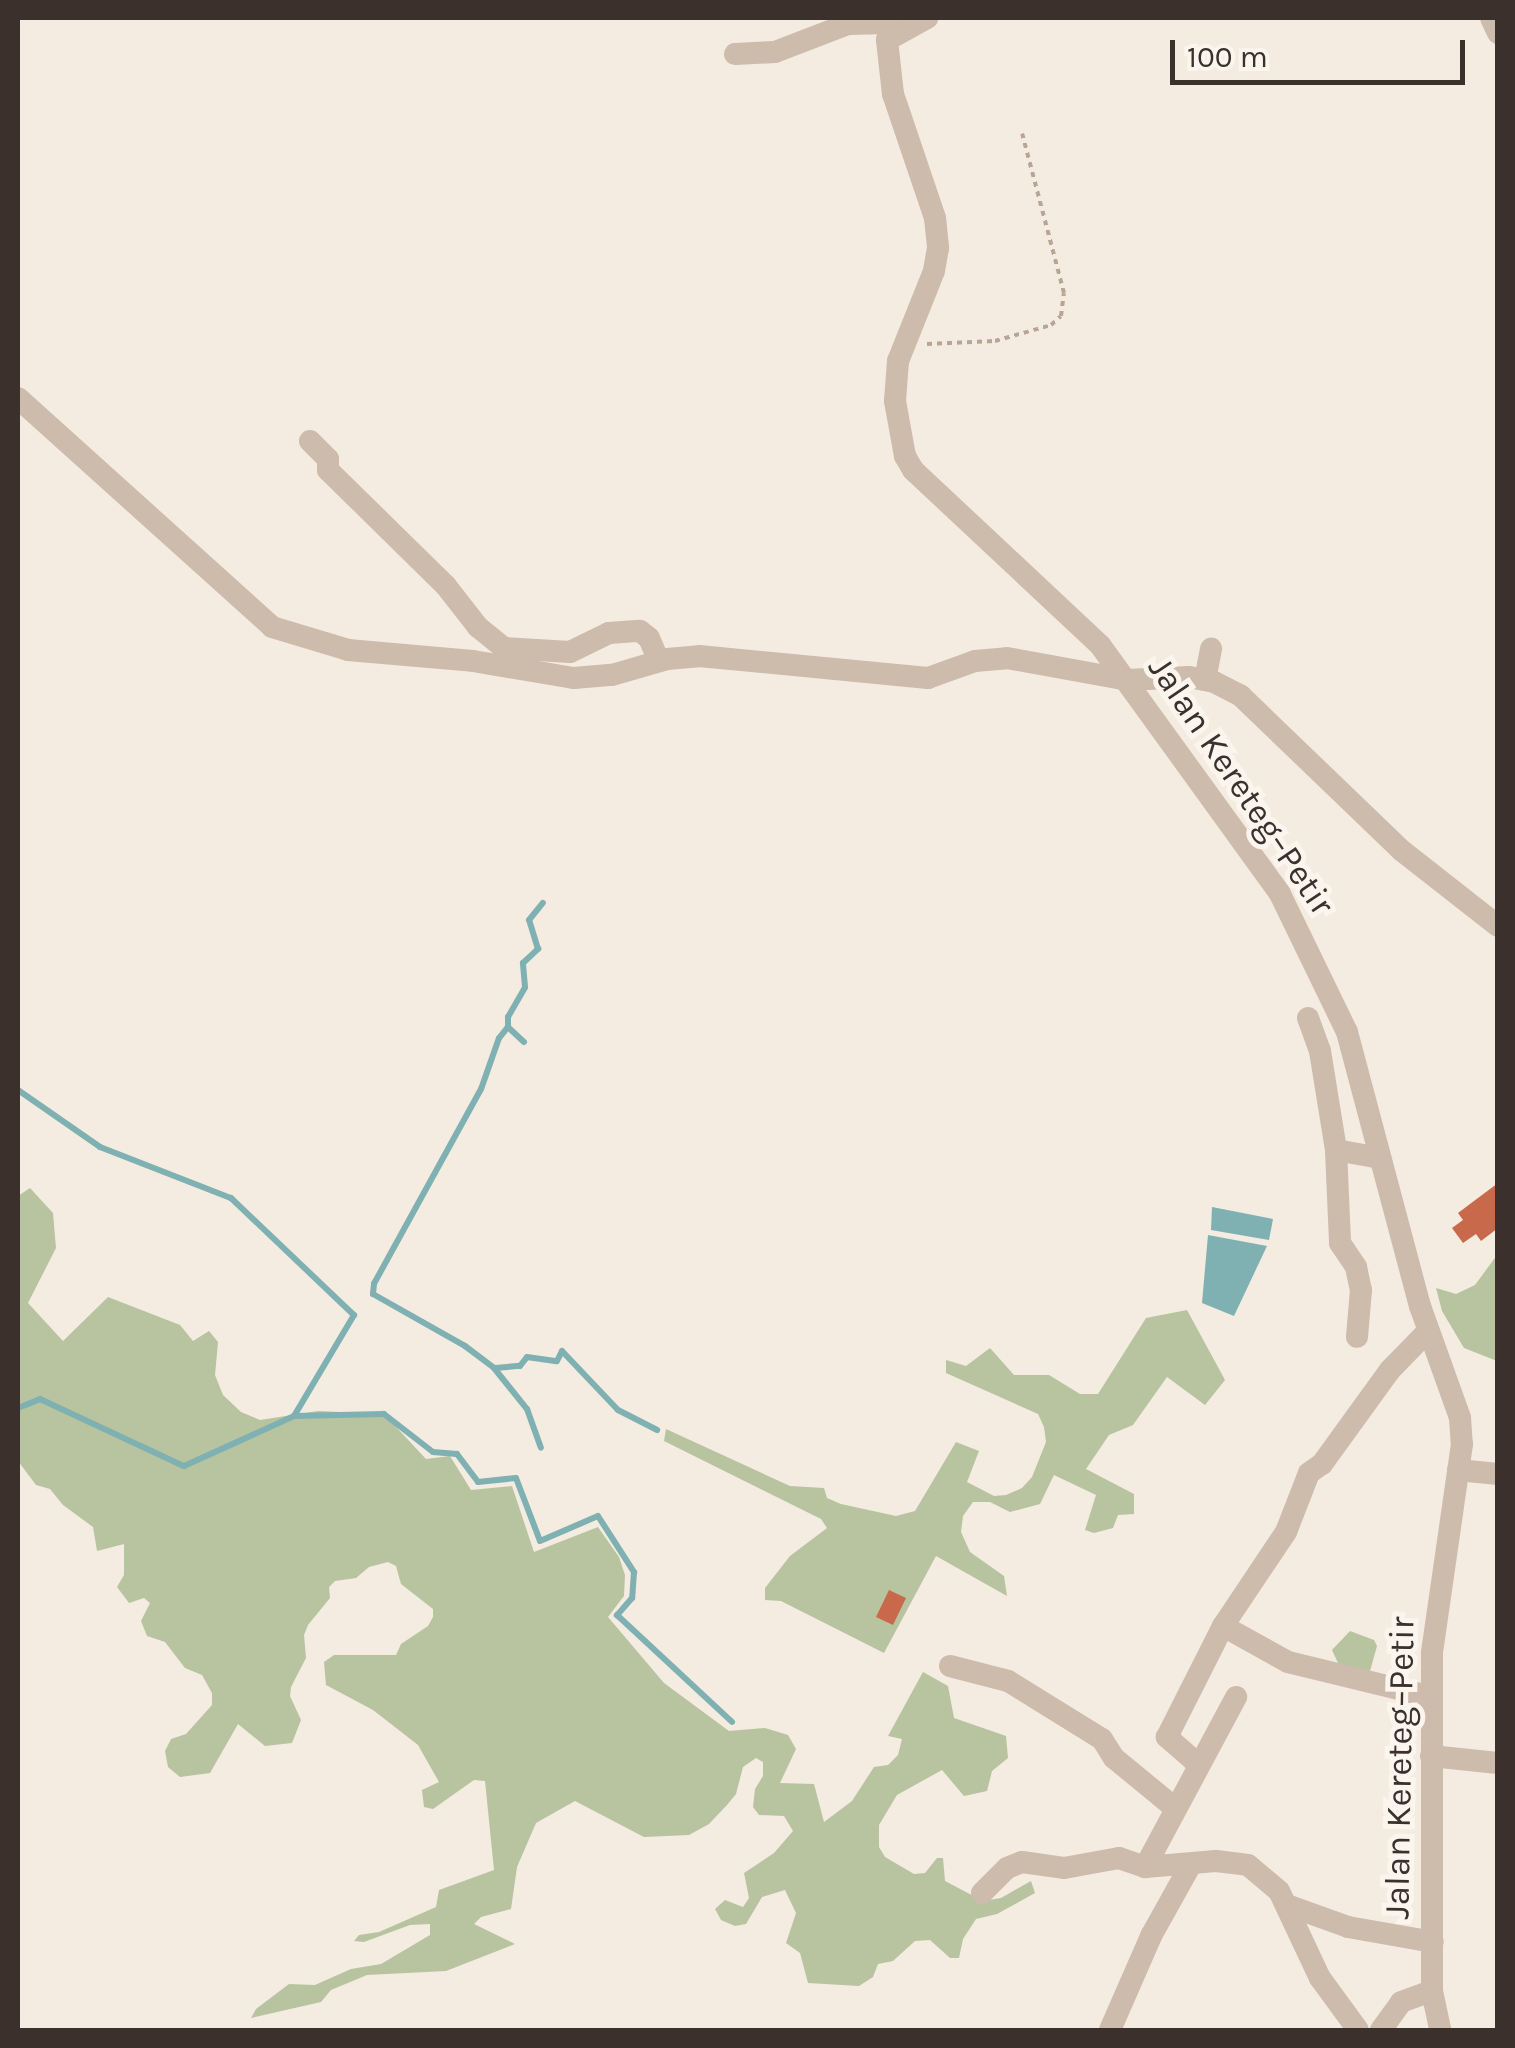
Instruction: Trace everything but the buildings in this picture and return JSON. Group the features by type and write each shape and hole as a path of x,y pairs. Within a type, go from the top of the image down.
{"street":[{"path":"735,54 776,52 848,24 890,27 927,18"},
{"path":"1491,18 1498,33"},
{"name":"Jalan Kereteg–Petir","path":"890,27 893,94 937,234 934,272 902,344 895,401 900,438 913,470 1082,626 1128,680 1280,894 1347,1032 1428,1331 1460,1418 1458,1470 1434,1628 1432,1991 1440,2030"},
{"path":"22,412 272,628 348,650 473,661 574,678 612,675 699,656 928,678 975,661 1007,658 1128,680 1204,680 1241,696 1400,850 1498,926"},
{"path":"310,441 328,459 328,470 446,586 478,628 504,648 570,652 609,633 640,631 650,638 659,662"},
{"path":"1204,680 1210,648"},
{"path":"1308,1018 1320,1051 1336,1150 1340,1243 1356,1267 1361,1290 1357,1337"},
{"path":"1336,1150 1380,1158"},
{"path":"1200,1766 1167,1737 1224,1626 1286,1532 1309,1473 1322,1464 1411,1344 1428,1331"},
{"path":"1458,1470 1498,1474"},
{"path":"1224,1626 1288,1662 1432,1697"},
{"path":"950,1666 1008,1681 1102,1739 1114,1758 1176,1808"},
{"path":"1145,1867 1236,1698"},
{"path":"1431,1756 1498,1763"},
{"path":"982,1893 1007,1868 1022,1862 1064,1868 1119,1858 1145,1867 1248,1865 1279,1891 1320,1978 1358,2030"},
{"path":"1110,2030 1152,1936 1191,1864"},
{"path":"1287,1905 1348,1927 1433,1942"},
{"path":"1381,2030 1401,2002 1432,1991"}],"path":[{"path":"902,344 995,341 1052,325 1061,316 1064,293 1022,133"}],"green space":[{"path":"30,1188 53,1213 56,1248 28,1303 63,1341 108,1297 180,1325 193,1341 209,1331 218,1342 215,1375 223,1395 241,1412 260,1420 318,1411 384,1414 426,1459 450,1456 471,1490 512,1486 534,1552 598,1527 619,1557 625,1575 624,1596 608,1617 664,1683 729,1731 765,1728 788,1735 796,1749 780,1783 814,1784 824,1822 852,1801 874,1767 888,1765 898,1755 902,1739 888,1736 923,1672 948,1686 954,1718 1006,1736 1008,1758 992,1771 987,1791 964,1796 942,1770 897,1795 879,1825 879,1847 885,1857 914,1874 925,1873 937,1858 943,1858 945,1881 983,1901 1001,1898 1031,1881 1035,1893 997,1914 976,1919 963,1939 959,1958 950,1958 930,1940 915,1941 893,1961 878,1964 873,1977 859,1986 808,1983 800,1953 786,1943 796,1913 785,1890 762,1897 746,1924 735,1926 721,1920 715,1909 725,1900 743,1907 749,1898 744,1873 774,1853 793,1831 784,1816 759,1815 753,1807 755,1789 763,1776 763,1762 756,1758 743,1767 736,1794 727,1805 709,1824 689,1835 644,1837 575,1801 536,1823 517,1867 511,1909 481,1917 474,1924 515,1944 446,1971 367,1975 331,1990 321,2002 251,2018 256,2009 289,1984 315,1985 351,1969 381,1964 430,1935 430,1924 410,1925 364,1942 354,1941 359,1935 379,1932 436,1907 439,1890 494,1870 485,1781 474,1780 433,1809 424,1807 422,1790 439,1782 418,1745 373,1710 326,1685 324,1662 334,1655 396,1655 401,1644 428,1626 433,1617 433,1609 401,1584 396,1566 388,1562 369,1567 356,1578 335,1581 329,1587 330,1598 308,1625 304,1635 306,1658 291,1687 290,1696 301,1720 292,1743 265,1746 238,1724 210,1773 180,1777 168,1767 165,1751 171,1739 186,1734 212,1705 212,1693 202,1675 185,1668 165,1642 147,1636 141,1621 150,1603 144,1598 129,1603 117,1587 124,1575 124,1544 97,1551 93,1527 63,1505 50,1489 36,1485 18,1461 18,1196"},
{"path":"1497,1255 1497,1361 1464,1348 1442,1311 1436,1288 1456,1294 1475,1285"},
{"path":"1187,1310 1225,1380 1205,1405 1167,1377 1133,1425 1109,1435 1086,1469 1134,1494 1134,1514 1118,1515 1113,1528 1094,1533 1085,1530 1096,1495 1054,1475 1040,1504 1010,1512 990,1502 973,1502 963,1516 961,1532 970,1552 1004,1576 1007,1596 936,1556 884,1653 781,1601 765,1600 765,1588 790,1556 827,1528 821,1519 664,1441 666,1429 790,1486 824,1488 827,1498 841,1504 896,1516 915,1511 956,1442 979,1451 967,1482 994,1496 1006,1495 1022,1488 1032,1477 1046,1442 1044,1427 1038,1414 946,1373 946,1360 966,1366 990,1348 1014,1375 1049,1375 1080,1394 1098,1394 1146,1318"},
{"path":"1350,1631 1374,1640 1377,1646 1368,1678 1338,1663 1332,1650"}],"water":[{"path":"1212,1207 1273,1219 1269,1240 1211,1230"},
{"path":"1208,1235 1267,1246 1234,1316 1202,1303"}],"waterway":[{"path":"524,1042 508,1027 508,1017 525,987 523,963 538,949 529,920 543,903"},
{"path":"508,1027 499,1038 481,1089 374,1284 373,1294 465,1346 494,1368 527,1409 541,1448"},
{"path":"18,1090 100,1147 231,1198 354,1315 294,1416"},
{"path":"495,1368 520,1366 527,1357 557,1361 562,1351 618,1410 657,1430"},
{"path":"18,1408 40,1399 184,1466 294,1416 384,1414 433,1452 457,1454 478,1482 516,1478 540,1541 598,1516 634,1572 632,1598 617,1615 732,1722"}]}
